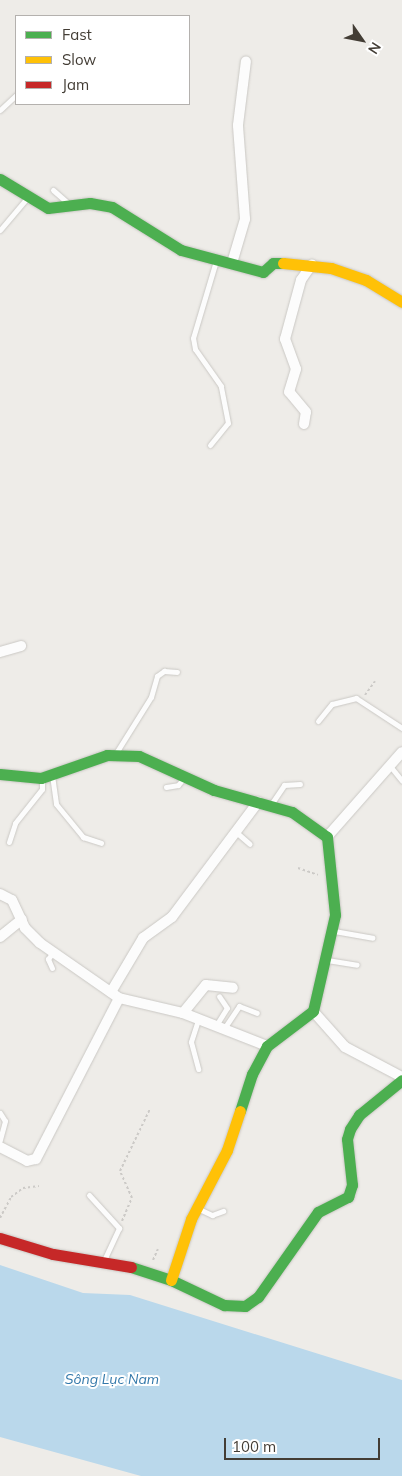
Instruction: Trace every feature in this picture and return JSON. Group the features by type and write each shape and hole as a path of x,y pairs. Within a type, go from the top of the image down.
{"street":[{"path":"232,263 245,219 238,126 246,61"},
{"path":"0,179 28,198 48,208 90,203 112,207 168,244 263,272 273,264 312,264 366,280 402,302"},
{"path":"304,424 306,412 289,392 296,369 285,339 301,280 312,264"},
{"path":"0,652 21,646"},
{"path":"327,837 402,752"},
{"path":"0,774 47,776 93,758 115,755 150,760 214,790 292,812 327,837 332,871 333,931 313,1011 267,1046 240,1103 227,1150 197,1208 171,1280"},
{"path":"0,1147 27,1162 36,1159 143,938 172,917 258,802"},
{"path":"0,894 12,900 25,928 53,952 115,995 183,1013 218,1029 267,1046"},
{"path":"0,938 22,919"},
{"path":"183,1013 206,985 233,988"},
{"path":"0,1238 53,1254 128,1266 171,1280 224,1306 252,1302 318,1212 348,1197 352,1185 347,1139 350,1129 360,1115 402,1078 345,1047 313,1011"}],"lane":[{"path":"0,110 15,96"},
{"path":"53,190 72,206"},
{"path":"0,230 28,198"},
{"path":"210,445 228,423 220,386 195,349 193,338 217,258"},
{"path":"115,755 151,698 157,676 164,671 177,672"},
{"path":"318,721 332,704 362,699 402,728"},
{"path":"390,766 402,781"},
{"path":"9,842 15,823 42,789 47,776"},
{"path":"47,776 56,804 83,837 101,842"},
{"path":"166,787 178,785 185,776"},
{"path":"271,806 284,785 300,784"},
{"path":"236,832 250,844"},
{"path":"333,931 372,938"},
{"path":"52,968 48,959 53,952"},
{"path":"326,960 357,965"},
{"path":"218,1029 227,1008 219,996"},
{"path":"218,1029 239,1006 257,1013"},
{"path":"198,1020 191,1042 198,1069"},
{"path":"0,1113 5,1121 0,1140"},
{"path":"89,1196 119,1228 103,1263"},
{"path":"197,1208 212,1215 223,1211"}],"path":[{"path":"362,699 375,681"},
{"path":"298,868 319,876 332,871"},
{"path":"119,1228 132,1198 120,1172 150,1109"},
{"path":"0,1218 11,1197 23,1188 39,1186"}],"water":[{"name":"Sông Lục Nam","path":"0,1265 83,1293 130,1295 402,1380 402,1476 141,1476 0,1437"}],"traffic: fast":[{"path":"0,179 48,208 90,203 112,207 181,250 263,272 273,263 283,263"},
{"path":"0,774 41,778 107,755 139,756 214,790 292,812 327,837 335,915 313,1011 267,1046 252,1074 240,1111"},
{"path":"131,1267 171,1280 224,1305 245,1306 258,1297 318,1212 348,1197 352,1185 347,1139 350,1129 359,1115 402,1080"}],"traffic: slow":[{"path":"283,263 331,268 366,280 402,302"},
{"path":"171,1280 191,1219 227,1150 240,1111"}],"traffic: jam":[{"path":"0,1238 53,1254 131,1267"}]}
